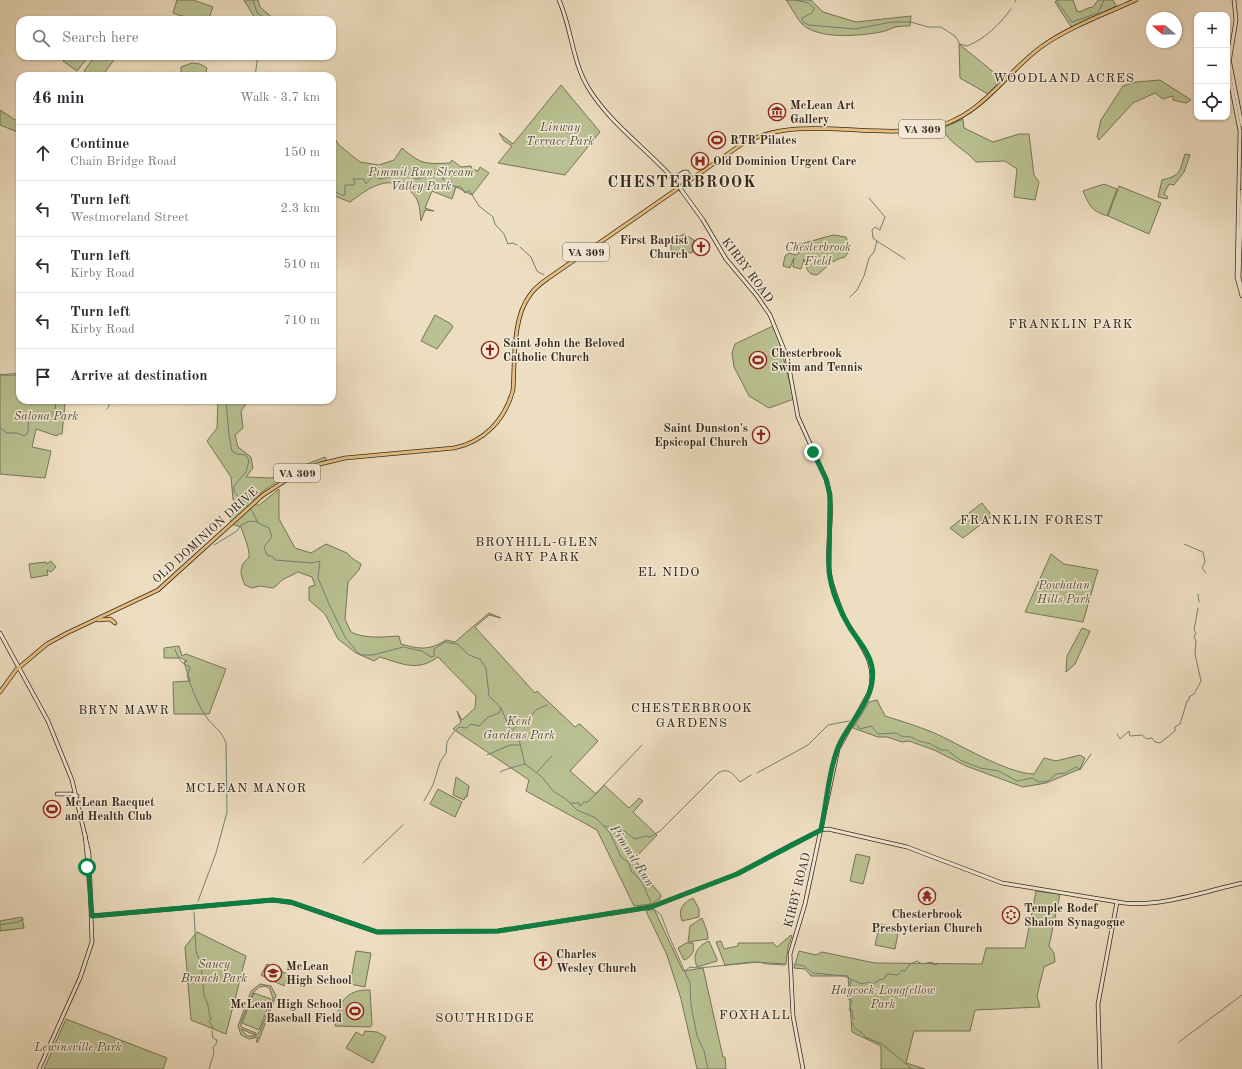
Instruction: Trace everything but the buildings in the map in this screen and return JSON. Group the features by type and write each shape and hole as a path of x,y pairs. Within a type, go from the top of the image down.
{"main road":[{"name":"KIRBY ROAD","path":"559,0 569,31 577,65 590,90 614,120 677,183 704,220 726,259 764,306 781,339 787,357 798,417 829,489 831,511 829,571 831,582 847,622 864,648 871,663 871,689 838,749 803,912 792,943 789,958 793,1016 803,1069"},
{"name":"OLD DOMINION DRIVE","path":"0,692 20,667 47,644 92,621 156,592 269,490 286,479 326,462 349,457 454,448 471,443 486,434 502,416 513,390 518,322 524,305 532,292 540,284 746,142 762,135 778,131 803,129 909,130 943,124 975,108 1029,57 1052,40 1136,0"},
{"path":"1234,1 1236,20 1230,58 1242,125"},
{"path":"1230,79 1240,131 1237,277 1242,296"},
{"path":"673,179 684,172 687,172 691,179"},
{"path":"1242,191 1239,277 1242,291"},
{"path":"92,621 108,618 115,623"},
{"path":"0,633 20,667 48,721 77,796 89,853 93,939 78,983 39,1069"},
{"path":"57,794 71,794 77,796"},
{"path":"92,916 272,900 291,902 377,932 498,931 651,907 737,874 821,830 830,829 905,846 1002,883 1117,902 1133,904 1164,900 1242,884"},
{"path":"1100,1069 1098,1004 1117,902"}],"green space":[{"path":"177,0 193,0 213,7 210,16 182,16 173,13"},
{"path":"244,0 258,0 260,7 270,16 254,16"},
{"path":"786,0 811,0 823,12 856,22 911,16 910,26 895,27 886,31 861,35 839,35 817,32 801,23"},
{"path":"1058,0 1073,0 1077,11 1080,12 1093,7 1098,0 1113,0 1116,6 1072,28 1055,2"},
{"path":"959,44 1002,79 988,94 960,78"},
{"path":"64,60 86,60 77,71 63,61"},
{"path":"92,60 114,60 105,72 84,71"},
{"path":"192,63 200,64 207,68 206,72 181,72 181,67"},
{"path":"1160,80 1191,100 1186,103 1173,100 1173,96 1163,99 1155,93 1133,103 1099,140 1097,137 1101,120 1123,86 1136,82"},
{"name":"Linway Terrace Park","path":"561,85 600,132 565,175 498,163 512,146 504,141 499,133 513,144"},
{"path":"0,110 16,120 16,131 0,125"},
{"path":"963,119 964,128 993,142 1019,134 1029,134 1034,175 1039,182 1035,200 1014,197 1017,169 1005,161 976,162 949,138 943,128"},
{"name":"Pimmit Run Stream Valley Park","path":"336,140 339,145 360,162 379,165 394,160 402,148 414,158 424,162 450,163 452,160 461,167 471,166 472,169 478,171 480,167 489,173 472,195 456,187 452,199 432,191 425,208 434,211 425,210 421,221 419,204 416,198 404,187 397,184 390,183 376,186 362,193 350,202 336,197"},
{"path":"1185,154 1190,155 1184,172 1174,185 1169,184 1164,194 1168,197 1167,199 1158,197 1162,180 1179,172"},
{"path":"1104,184 1117,189 1107,216 1094,210 1087,201 1083,191"},
{"path":"1119,186 1161,203 1149,234 1108,216"},
{"path":"684,234 694,240 692,253 671,251 671,240"},
{"name":"Chesterbrook Field","path":"833,235 846,237 848,252 845,257 833,262 817,275 813,275 809,272 804,259 801,269 793,267 794,258 790,268 783,266 785,256 789,253 796,255 799,253 795,248 797,245"},
{"path":"435,315 451,324 453,327 437,349 421,341"},
{"name":"Chesterbrook Swim and Tennis","path":"775,325 794,399 769,408 749,396 734,367 732,353 735,344"},
{"name":"Salona Park","path":"0,375 16,375 16,404 65,404 62,434 58,434 57,436 36,429 32,447 51,451 45,478 0,474"},
{"name":"Kent Gardens Park","path":"218,404 246,404 241,411 243,428 235,435 238,447 251,457 253,468 246,477 271,478 325,457 327,460 288,475 270,486 254,499 258,506 279,489 279,519 295,548 311,553 326,544 347,553 361,564 359,570 348,582 345,619 351,632 368,637 399,636 401,644 424,648 440,644 446,640 455,642 489,613 501,618 489,615 475,627 535,693 537,691 575,727 579,724 581,725 598,741 570,771 596,794 604,785 629,808 639,798 643,801 633,812 657,835 636,857 643,873 661,895 660,899 651,904 634,906 597,830 526,791 529,780 453,729 461,722 457,711 462,720 475,708 476,696 438,657 431,662 424,664 410,665 380,657 374,661 356,653 338,639 325,614 309,600 309,587 315,585 312,577 298,572 282,580 273,588 260,586 252,588 245,585 242,578 241,569 249,557 249,554 241,527 234,525 229,518 238,508 233,499 231,477 207,441 217,428"},
{"path":"982,503 992,516 963,538 950,528"},
{"name":"Powhatan Hills Park","path":"1051,554 1064,564 1098,570 1083,622 1025,612"},
{"path":"51,561 56,567 51,572 47,570 48,575 31,578 29,564 46,562 47,564"},
{"path":"1082,628 1090,631 1075,664 1066,672 1067,656"},
{"path":"179,646 182,656 186,654 226,669 209,714 174,714 173,682 190,681 184,662 187,661 181,658 164,658 164,648"},
{"path":"877,700 885,716 932,732 1010,769 1034,774 1044,758 1056,761 1080,755 1085,758 1080,769 1046,783 1023,787 966,766 934,750 909,741 902,742 887,737 878,737 853,728 869,702"},
{"path":"456,777 469,786 467,797 465,797 464,800 453,795"},
{"path":"438,789 462,802 455,817 430,804"},
{"path":"856,854 870,857 863,884 850,881"},
{"name":"Haycock-Longfellow Park","path":"1036,891 1060,894 1049,946 1054,953 1055,962 1044,967 1037,996 1040,1007 975,1010 970,1031 914,1031 906,1063 925,1069 881,1069 881,1046 852,1032 848,976 811,976 805,969 794,968 799,951 816,955 822,952 875,963 982,964 986,948 1025,948"},
{"path":"693,898 699,909 699,917 682,921 680,913 682,907 686,902"},
{"path":"654,909 683,971 703,968 723,1057 725,1057 726,1069 697,1069 681,999 667,955 646,911"},
{"path":"22,917 24,928 0,931 0,921"},
{"path":"702,918 707,931 708,939 688,942 690,926"},
{"path":"880,924 899,928 895,949 875,945"},
{"name":"Saucy Branch Park","path":"197,932 246,956 226,1034 191,1020 185,947"},
{"path":"791,935 786,964 752,962 725,965 716,942 721,941 724,949 738,946 738,943 772,942 777,947"},
{"path":"709,941 717,961 697,967 695,955 701,945"},
{"path":"686,943 693,943 694,949 691,955 684,960 678,948"},
{"path":"356,951 371,953 365,987 350,984"},
{"path":"267,964 289,975 284,986 261,975"},
{"path":"260,984 271,986 276,996 258,1042 256,1042 258,1037 249,1039 241,1035 238,1026 251,991","holes":["266,986 270,989 273,999 260,1031 255,1036 247,1036 241,1029 255,1035 256,1033 241,1027 241,1022 253,993 259,987"]},
{"name":"McLean High School Baseball Field","path":"370,990 372,1025 370,1027 335,1026 338,1011 344,999 354,992"},
{"path":"254,993 271,999 259,1030 242,1023"},
{"name":"Lewinsville Park","path":"66,1019 167,1058 163,1069 44,1069"},
{"path":"365,1031 377,1032 386,1037 373,1063 346,1048 356,1032 363,1036"}],"waterway":[{"name":"Pimmit Run","path":"253,0 257,13 262,16"},
{"path":"795,0 808,3 814,8 812,13 802,18 803,22 809,25 855,29 892,22 911,22 928,27 941,27 955,36 960,44 967,46 974,43 992,30 1011,9"},
{"path":"1056,0 1072,22 1098,13 1104,0"},
{"name":"Pimmit Run","path":"256,72 257,60"},
{"path":"336,192 341,195 345,195 345,185 354,185 355,183 353,179 364,179 366,184 375,174 379,179 408,174 416,179 426,177 430,173 440,174 445,181 449,180 453,186 461,187 465,193 469,190 479,206 493,217 495,224 504,234 508,244 513,243 517,245"},
{"path":"869,198 885,217 880,230 875,227 872,230 873,238 877,241"},
{"path":"850,297 857,290 864,276 869,258 874,252 877,241 905,259"},
{"path":"520,247 531,257 537,271 544,275"},
{"path":"0,374 5,375 16,373"},
{"path":"0,428 7,433 17,433 25,436 28,432 28,423 30,418 34,416 48,417 55,410 56,404"},
{"path":"107,409 109,404"},
{"name":"Pimmit Run","path":"226,404 232,451 237,454 246,455 249,461 246,472 234,486 234,492 252,511 258,523 269,528 272,537 264,547 267,555 273,557 275,560 312,563 320,561 318,578 329,604 345,637 358,653 362,655 373,655 403,647 422,651 431,657 434,656 434,649 445,642 457,644 469,655 480,659 486,668 489,696 501,708 509,727 518,736 525,764 542,777 553,791 566,799 577,810 596,818 610,833 621,857 629,863 631,871 638,877 644,886 651,903"},
{"path":"214,545 237,531 241,525 250,521 257,522"},
{"path":"1184,544 1203,552 1205,562 1202,568 1206,573"},
{"path":"1198,594 1199,602"},
{"path":"1117,734 1120,739 1129,731 1130,736 1142,735 1147,739 1152,738 1155,742 1160,743 1175,731 1175,727 1180,724 1187,701 1189,700 1189,697 1194,694 1201,681 1195,654 1196,641 1194,637 1196,633 1194,630 1198,608"},
{"path":"175,649 182,662 189,666 190,669 187,676 201,708 207,718 218,729 226,743 227,812 216,853 198,901"},
{"path":"513,729 530,717 537,709 547,705"},
{"path":"424,801 433,785 440,762 446,753 447,742 453,733 459,727 466,728 471,724 479,726 488,717 499,713 501,708"},
{"path":"757,773 808,745 828,725 849,721"},
{"path":"857,725 860,729 871,726 878,734 896,733 901,736 911,737 931,744 941,750 947,750 960,760 980,768 999,771 1017,781 1032,778 1039,782 1048,781 1056,774 1065,773 1076,767 1080,770 1091,754"},
{"path":"487,755 510,745 520,745"},
{"path":"571,803 579,803 580,806 584,802 588,802 642,745"},
{"path":"537,772 552,756"},
{"path":"500,772 525,764"},
{"path":"604,826 621,829 635,839 646,836 650,837 660,831 718,773 728,771 740,782 751,775"},
{"path":"363,863 403,825"},
{"name":"Pimmit Run","path":"654,909 661,915 690,983 691,1005 697,1036 704,1051 708,1069"},
{"path":"194,912 196,951 201,964 204,996 207,1001 211,1019 209,1021 213,1028"},
{"path":"0,925 17,922 24,919"},
{"path":"794,964 804,966 813,973 844,976 862,984 869,982 873,984 884,979 887,974 898,975 902,970 905,971 910,964 917,961 922,964 932,962 934,965 938,964"},
{"path":"686,970 690,967 699,968 758,962 785,965"},
{"path":"851,980 848,999 852,1000 849,1010 853,1011 852,1016 854,1019"},
{"path":"1179,1042 1242,995"},
{"path":"853,1023 853,1026 865,1037 882,1044 912,1069"},
{"path":"209,1069 214,1053 213,1047 217,1040 213,1038 212,1031"}],"place":[{"name":"McLean Art Gallery","path":"777,112"},
{"name":"RTR Pilates","path":"717,140"},
{"name":"Old Dominion Urgent Care","path":"700,161"},
{"name":"First Baptist Church","path":"701,247"},
{"name":"Saint John the Beloved Catholic Church","path":"490,350"},
{"name":"Chesterbrook Swim and Tennis","path":"758,360"},
{"name":"Saint Dunston's Epsicopal Church","path":"761,435"},
{"name":"McLean Racquet and Health Club","path":"52,809"},
{"name":"Chesterbrook Presbyterian Church","path":"927,896"},
{"name":"Temple Rodef Shalom Synagogue","path":"1011,915"},
{"name":"Charles Wesley Church","path":"543,961"},
{"name":"McLean High School","path":"273,973"},
{"name":"McLean High School Baseball Field","path":"355,1011"}],"district":[{"name":"WOODLAND ACRES","path":"1064,77"},
{"name":"CHESTERBROOK","path":"682,181"},
{"name":"FRANKLIN PARK","path":"1071,323"},
{"name":"FRANKLIN FOREST","path":"1032,519"},
{"name":"BROYHILL-GLEN GARY PARK","path":"537,548"},
{"name":"EL NIDO","path":"669,571"},
{"name":"BRYN MAWR","path":"124,709"},
{"name":"CHESTERBROOK GARDENS","path":"692,714"},
{"name":"MCLEAN MANOR","path":"246,787"},
{"name":"FOXHALL","path":"755,1014"},
{"name":"SOUTHRIDGE","path":"485,1017"}],"route":[{"path":"87,867 92,916 272,900 291,902 377,932 494,931 651,907 737,874 821,830 838,749 869,693 872,683 872,673 869,658 862,644 850,628 831,582 829,571 831,516 830,495 828,483 813,452"}]}
